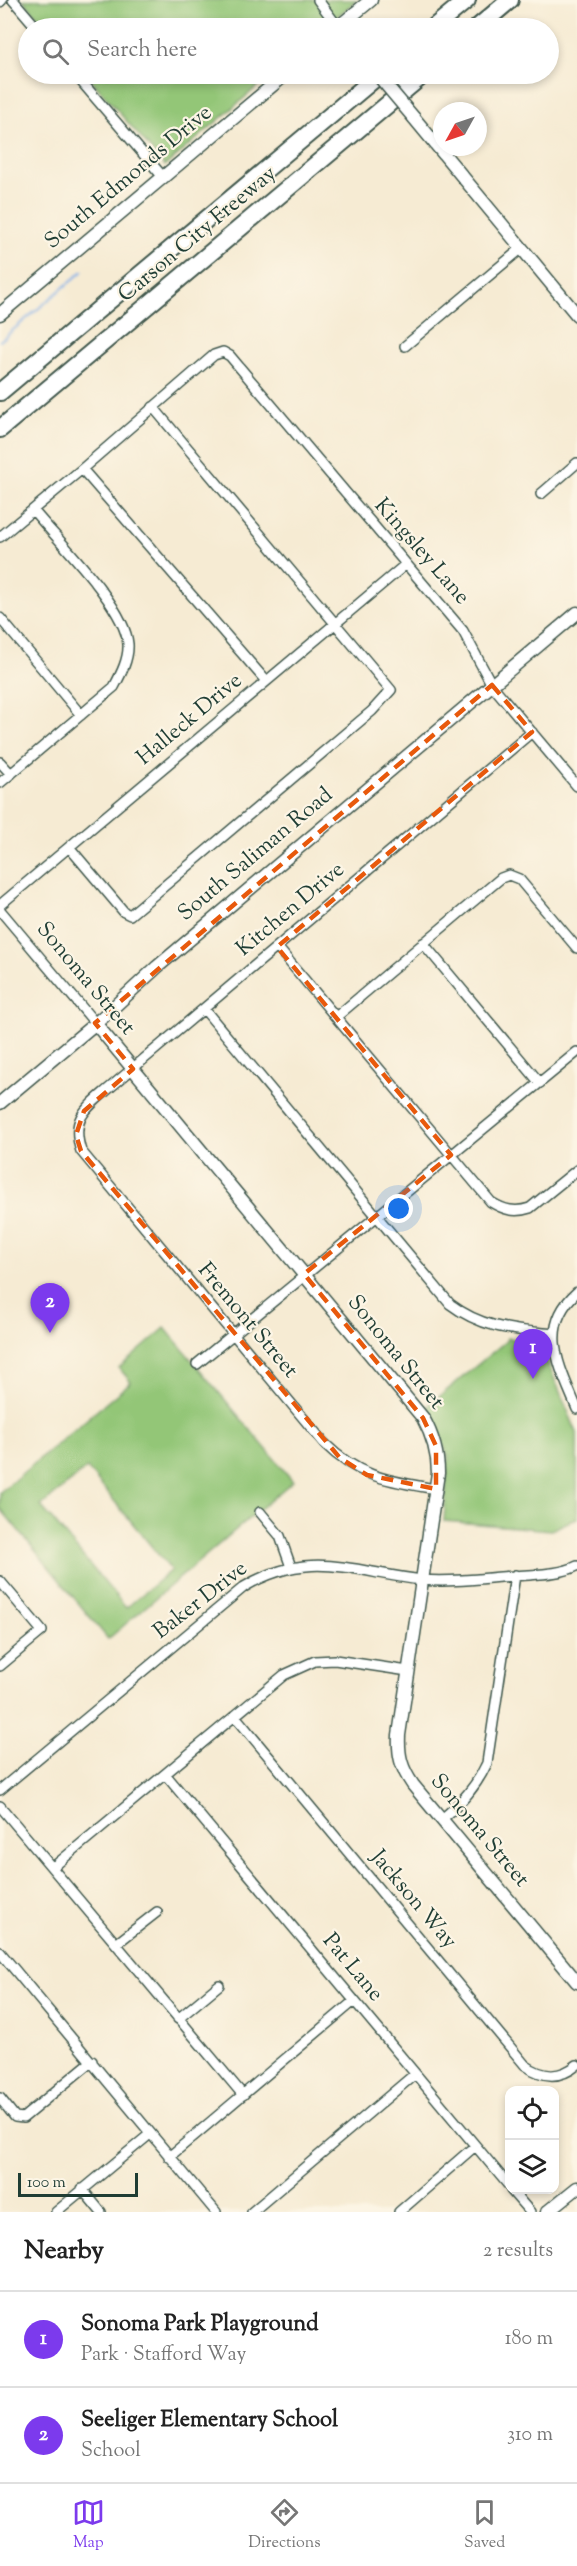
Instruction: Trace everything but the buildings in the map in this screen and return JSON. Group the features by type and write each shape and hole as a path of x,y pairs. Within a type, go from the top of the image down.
{"highway":[{"path":"446,18 467,0"},
{"path":"489,18 510,0"},
{"name":"Carson City Freeway","path":"0,392 366,84"},
{"name":"Carson City Freeway","path":"0,429 412,84"}],"street":[{"path":"13,0 28,18"},
{"path":"318,0 331,18"},
{"path":"350,18 371,0"},
{"path":"84,84 163,177"},
{"name":"South Edmonds Drive","path":"0,314 274,84"},
{"path":"386,84 577,315"},
{"path":"405,346 522,248"},
{"name":"Kingsley Lane","path":"153,407 214,355 223,352 230,356 463,631 492,685 577,786"},
{"path":"0,537 153,407 391,690 372,711 130,915 124,912 69,847"},
{"path":"541,494 577,463"},
{"path":"82,469 266,681"},
{"path":"0,783 114,687 124,668 128,646 125,629 111,603 33,510"},
{"name":"Halleck Drive","path":"0,904 405,565"},
{"name":"South Saliman Road","path":"0,1103 157,967 577,613"},
{"path":"0,618 81,715"},
{"name":"Kitchen Drive","path":"78,1122 84,1111 532,732"},
{"path":"0,762 10,774"},
{"path":"336,1017 501,878 509,875 515,876 577,948"},
{"name":"Sonoma Street","path":"0,910 423,1418 436,1446 438,1473 408,1671 398,1756 403,1771 577,1982"},
{"path":"423,943 540,1083"},
{"path":"277,947 491,1202 507,1210 522,1211 530,1208 577,1170"},
{"path":"204,1009 450,1304 467,1317 497,1328 554,1334"},
{"path":"197,1364 577,1052"},
{"name":"Fremont Street","path":"78,1122 76,1135 81,1151 233,1334 340,1458 367,1474 390,1481 436,1489"},
{"path":"577,1292 563,1307 554,1334 557,1361 577,1408"},
{"path":"260,1512 280,1536 291,1567"},
{"name":"Baker Drive","path":"0,1790 244,1587 276,1571 305,1564 423,1580 550,1572 577,1566"},
{"path":"442,1819 466,1799 487,1763 515,1575"},
{"path":"0,1581 42,1631 0,1666"},
{"path":"52,1868 284,1675 315,1661 335,1660 408,1671"},
{"name":"Jackson Way","path":"235,1716 525,2064 544,2075 557,2076 577,2066"},
{"name":"Pat Lane","path":"165,1774 505,2182"},
{"path":"0,1806 243,2095"},
{"path":"116,1944 157,1912"},
{"path":"0,1952 216,2212"},
{"path":"178,2019 219,1985"},
{"path":"169,2157 354,2001"},
{"path":"2,2100 15,2117 23,2118 92,2061"},
{"path":"252,2212 415,2074"},
{"path":"56,2212 150,2134"},
{"path":"399,2212 475,2146"},
{"path":"547,2212 577,2187"},
{"path":"82,2190 101,2212"},
{"name":"Pat Lane","path":"515,2194 530,2212"}],"highlighted area":[{"path":"492,685 532,732 277,947 451,1155 304,1274 423,1418 436,1446 436,1489 367,1475 340,1458 81,1151 76,1135 84,1111 133,1069 95,1023"}],"green space":[{"path":"23,0 357,0 335,18 39,18"},
{"path":"95,84 260,84 165,166"},
{"path":"165,1328 293,1481 108,1639 0,1508 0,1492 131,1382 119,1368","holes":["87,1468 171,1570 126,1608 41,1506"]},
{"path":"507,1338 545,1344 547,1361 577,1433 577,1518 551,1530 444,1521 448,1457 428,1406"}],"waterway":[{"path":"0,341 83,271"}],"place":[{"name":"Seeliger Elementary School","path":"50,1333"},
{"name":"Sonoma Park Playground","path":"533,1379"}]}
